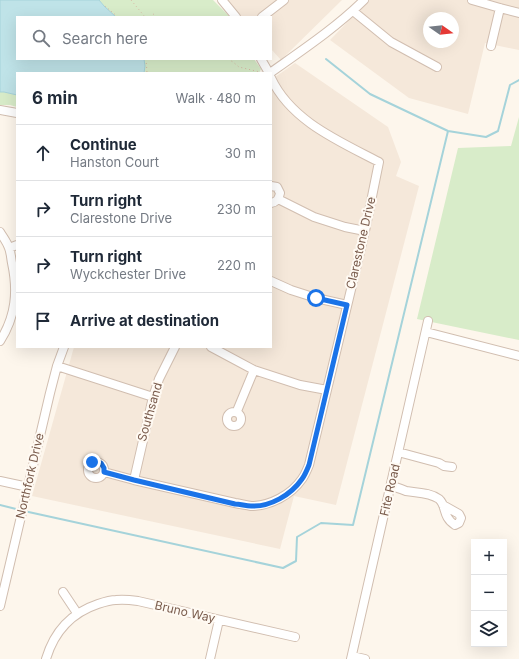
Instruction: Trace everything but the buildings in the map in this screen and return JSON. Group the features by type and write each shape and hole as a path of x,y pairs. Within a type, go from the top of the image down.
{"street":[{"path":"222,0 235,16"},
{"path":"263,16 284,0"},
{"path":"271,72 353,11 364,0"},
{"path":"472,0 519,13"},
{"path":"491,46 500,8"},
{"path":"353,11 391,42 437,67"},
{"path":"262,60 269,72"},
{"name":"Clarestone Drive","path":"104,472 235,504 251,506 265,504 278,499 294,488 303,479 309,465 365,231 379,162 318,129 306,120 283,96 272,80"},
{"path":"0,110 16,113"},
{"path":"272,186 276,187 280,193 274,201 314,216 365,231"},
{"path":"0,232 13,246 16,286 14,305 8,326 0,341"},
{"path":"272,281 291,290 316,298 347,305"},
{"name":"Fite Road","path":"352,657 428,321"},
{"path":"426,332 519,356"},
{"name":"Northfork Drive","path":"0,606 57,366 64,348"},
{"name":"Southsand","path":"134,480 153,397 175,348"},
{"path":"213,348 254,370 300,385 327,390"},
{"path":"57,366 153,397"},
{"path":"237,411 254,370"},
{"path":"398,452 452,467"},
{"path":"0,481 28,487"},
{"path":"391,486 407,491 430,494 443,504"},
{"path":"63,592 77,613"},
{"name":"Bruno Way","path":"46,659 58,632 77,613 100,603 125,599 295,637"},
{"path":"210,659 218,620"},
{"path":"352,657 365,659"}],"path":[{"path":"131,0 145,16"},
{"path":"105,6 117,16"},
{"path":"151,16 154,13"},
{"path":"146,60 147,72"},
{"path":"230,60 239,67 256,72"}],"shaded area":[{"path":"225,0 342,0 281,60 272,50 272,16 240,16"},
{"path":"369,0 519,0 519,50 485,43 468,114 409,98 330,40"},
{"path":"295,63 388,127 401,162 396,176 419,186 336,505 294,496 280,549 32,496 74,348 272,348 272,79"}],"green space":[{"path":"99,0 213,0 229,16 115,16"},
{"path":"144,60 255,60 261,69 260,72 144,72"},
{"path":"0,92 16,95 16,107 0,105"},
{"path":"519,117 519,340 417,319 458,148 511,146"}],"water":[{"path":"0,0 99,0 115,16 16,16 16,60 144,60 144,72 16,72 16,95 0,92"}],"waterway":[{"path":"326,59 370,94 448,131 486,137 498,131 510,85 519,80"},
{"path":"24,511 283,568 296,561 297,537 321,523 353,525 448,131"},
{"path":"0,505 20,510"}],"route":[{"path":"92,462 95,461 101,463 104,468 104,472 235,504 251,506 265,504 287,494 303,479 309,465 347,305 316,298"}]}
